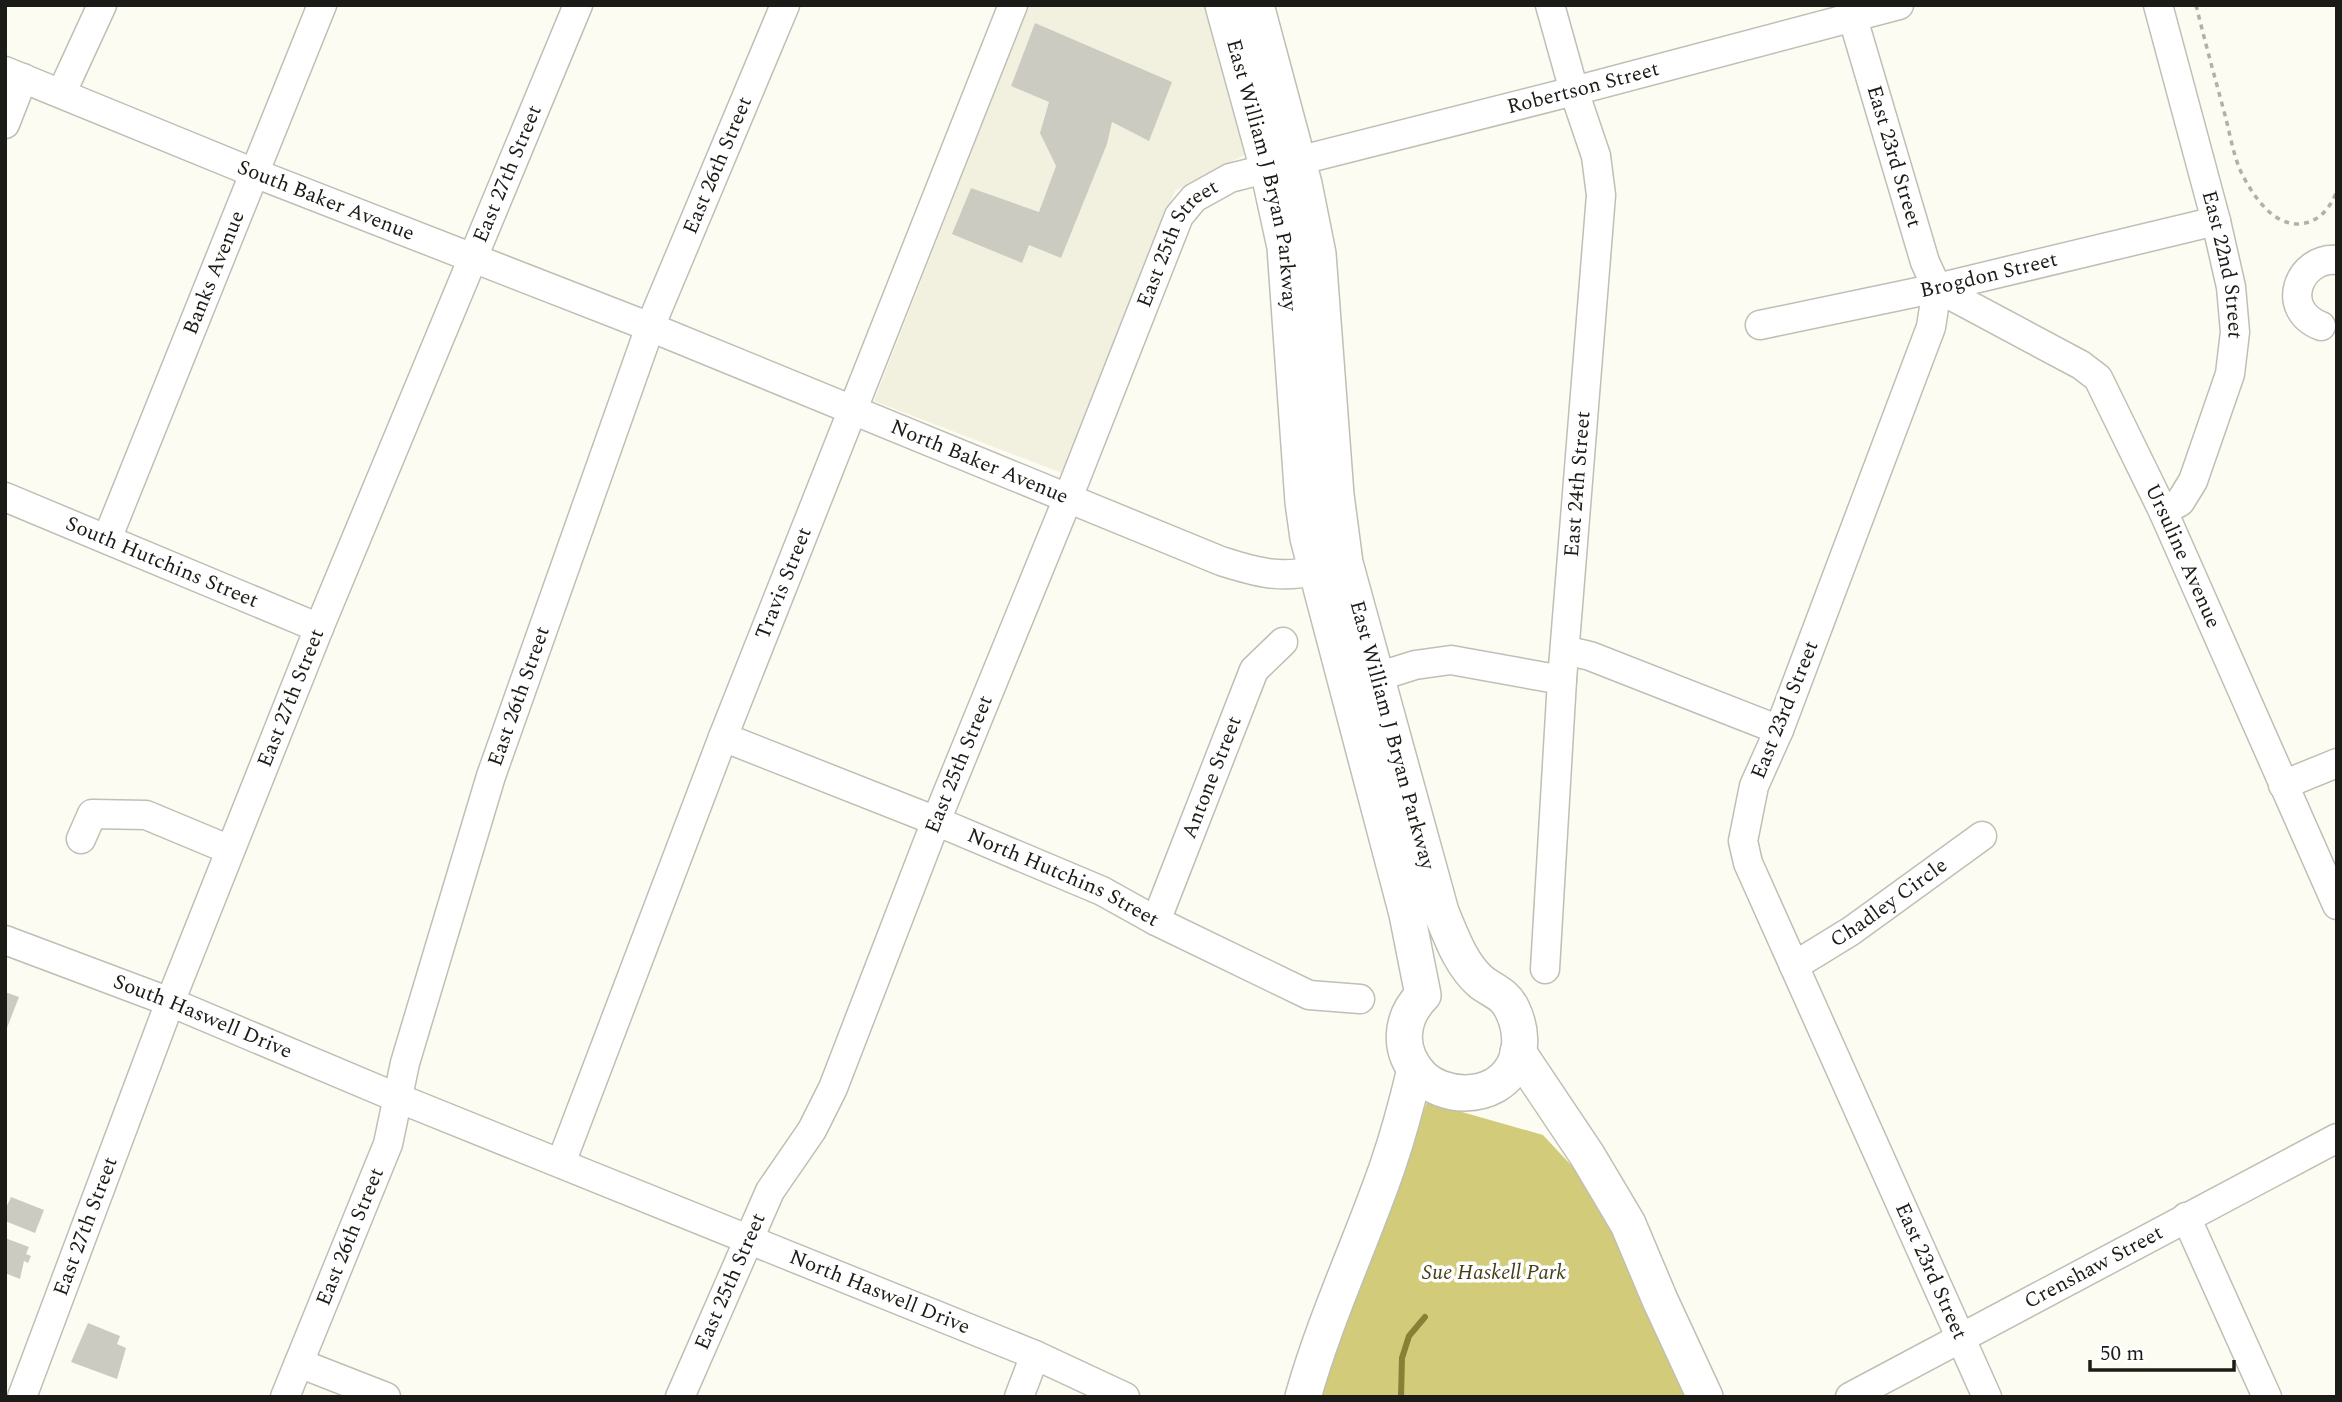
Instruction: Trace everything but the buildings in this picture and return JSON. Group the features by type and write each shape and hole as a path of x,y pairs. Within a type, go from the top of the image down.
{"main road":[{"name":"East William J Bryan Parkway","path":"1223,5 1318,254 1339,535 1441,912 1461,957 1482,983 1499,992 1513,1010 1520,1032 1518,1052 1587,1155 1628,1224 1705,1397"},
{"name":"East William J Bryan Parkway","path":"1256,5 1282,165 1285,247 1303,502 1315,570 1407,915 1423,995"},
{"path":"1482,983 1457,981 1440,986 1423,995 1410,1011 1404,1032 1406,1051 1415,1069 1439,1088 1474,1093 1501,1083 1513,1070 1518,1052"},
{"path":"1303,1397 1314,1359 1386,1170 1403,1119 1415,1069"}],"street":[{"path":"62,93 102,5"},
{"name":"Banks Avenue","path":"107,539 321,5"},
{"name":"East 27th Street","path":"22,1397 230,850 319,628 578,5"},
{"name":"East 26th Street","path":"285,1397 388,1144 405,1063 491,776 650,327 785,5"},
{"name":"Travis Street","path":"561,1163 723,737 1013,5"},
{"name":"East 24th Street","path":"1545,969 1562,680 1601,195 1596,156 1574,92 1550,5"},
{"name":"Robertson Street","path":"1282,165 1574,92 1850,11 1899,5"},
{"name":"East 22nd Street","path":"2158,5 2216,222 2231,287 2235,332 2230,374 2187,493 2180,502 2162,511"},
{"name":"East 23rd Street","path":"1850,11 1925,262 1937,288 1931,327 1779,730 1754,786 1743,841 1748,863 1987,1397"},
{"path":"5,124 14,74"},
{"name":"South Baker Avenue","path":"14,74 253,173 650,327"},
{"name":"East 25th Street","path":"680,1397 770,1191 812,1130 833,1088 936,821 1068,499 1179,216 1194,198 1230,178 1282,165"},
{"name":"Brogdon Street","path":"1760,325 1937,288 2216,222"},
{"path":"2321,326 2313,323 2300,311 2297,295 2304,275 2310,268 2325,260 2337,260"},
{"name":"Ursuline Avenue","path":"1937,288 2081,365 2098,378 2162,511 2337,905"},
{"name":"North Baker Avenue","path":"650,327 1221,561 1264,574 1315,570"},
{"name":"South Hutchins Street","path":"5,497 319,628"},
{"name":"Antone Street","path":"1156,921 1254,670 1283,642"},
{"path":"1565,650 1590,656 1779,730"},
{"path":"1377,677 1415,665 1451,660 1562,680"},
{"name":"North Hutchins Street","path":"723,737 936,821 1102,891 1156,921 1309,995 1360,999"},
{"path":"2283,786 2337,763"},
{"path":"81,839 92,814 145,815 230,850"},
{"name":"Chadley Circle","path":"1794,966 1851,932 1982,836"},
{"name":"South Haswell Drive","path":"5,940 170,1002 398,1098"},
{"name":"North Haswell Drive","path":"398,1098 1035,1355 1125,1397"},
{"name":"Crenshaw Street","path":"1850,1397 2337,1138"},
{"path":"2186,1217 2267,1397"},
{"path":"1018,1397 1035,1355"},
{"path":"299,1363 386,1397"}],"path":[{"path":"2196,5 2239,166 2256,197 2276,217 2301,224 2322,215 2337,191"}],"shaded area":[{"path":"1027,5 1207,5 1248,153 1175,191 1062,473 874,401"}],"green space":[{"name":"Sue Haskell Park","path":"1427,1102 1543,1135 1584,1179 1616,1238 1686,1397 1320,1397 1360,1277"}],"waterway":[{"path":"1401,1397 1402,1358 1409,1336 1425,1317"}]}
